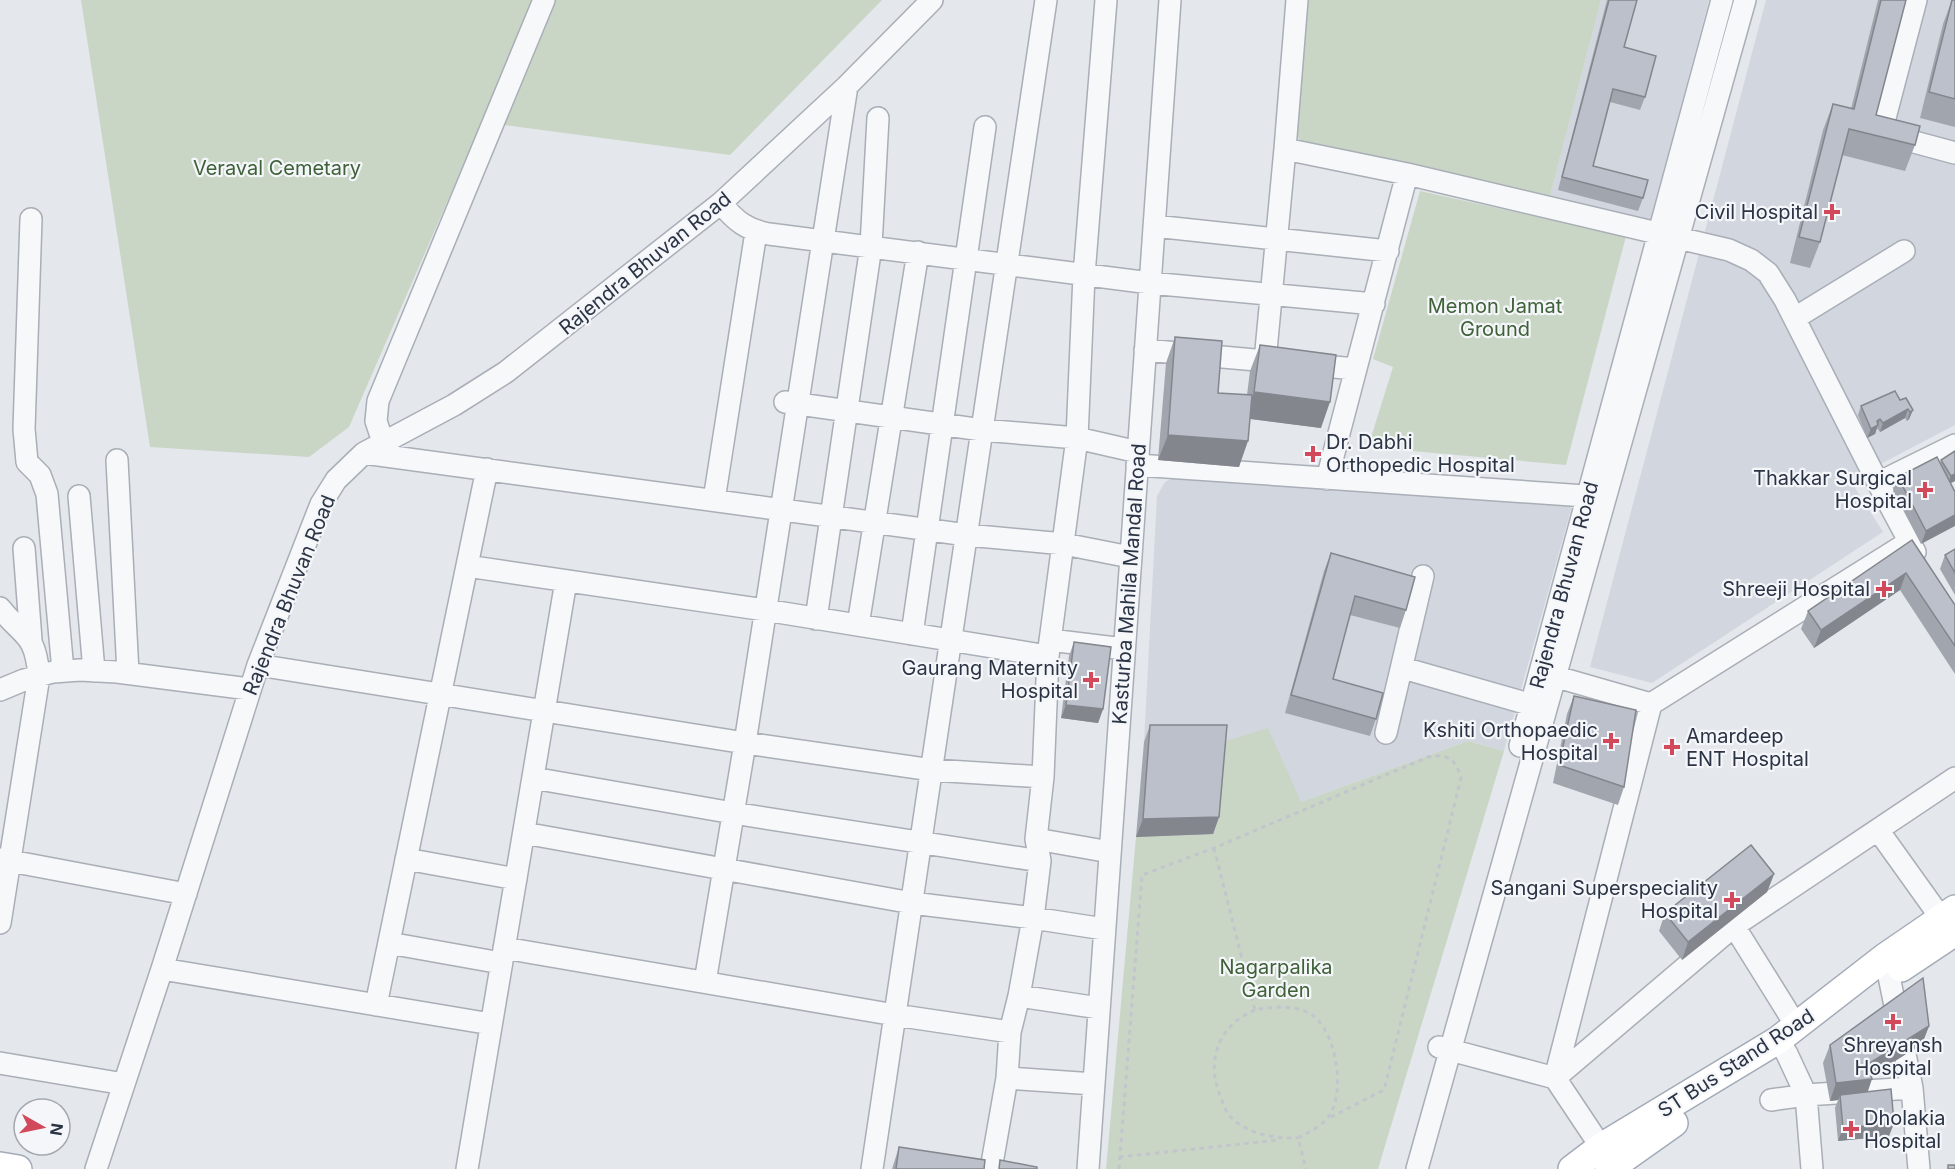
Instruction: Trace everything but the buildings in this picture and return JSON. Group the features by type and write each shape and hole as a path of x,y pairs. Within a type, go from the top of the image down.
{"main road":[{"name":"ST Bus Stand Road","path":"1572,1169 1605,1158 1787,1040 1950,919"},
{"path":"0,1166 18,1169"}],"street":[{"path":"383,442 376,421 378,400 544,0"},
{"name":"Rajendra Bhuvan Road","path":"96,1169 258,664 321,504 336,480 363,453 454,405 506,372 721,203 847,86 932,0"},
{"path":"873,1169 1046,0"},
{"path":"997,1167 1010,1032 1033,918 1040,861 1036,839 1043,777 1049,648 1077,438 1084,275 1106,0"},
{"name":"Kasturba Mahila Mandal Road","path":"1088,1169 1170,0"},
{"path":"1265,361 1297,0"},
{"name":"Rajendra Bhuvan Road","path":"1445,1048 1597,496 1658,232 1722,0"},
{"path":"791,403 982,430 1077,438 1137,458 1326,479 1597,496 1679,238 1744,0"},
{"path":"1916,0 1881,133 1955,153"},
{"path":"1701,77 1722,83"},
{"path":"705,982 781,509 791,403 822,240 847,86"},
{"path":"816,619 871,246 878,118"},
{"path":"912,634 985,127"},
{"path":"1285,149 1407,174 1658,232 1729,250 1751,260 1768,273 1795,318 1878,483 1909,542 1926,568"},
{"path":"1326,479 1407,174"},
{"path":"721,203 737,221 756,232 1150,283 1374,304"},
{"path":"31,219 24,429 27,462 40,475 47,494 63,671"},
{"path":"1154,226 1388,251"},
{"path":"714,500 756,232"},
{"path":"1795,318 1904,251"},
{"path":"858,625 918,252"},
{"path":"1145,350 1356,369"},
{"path":"1878,483 1955,445"},
{"path":"363,453 967,535 1064,544 1130,557"},
{"path":"117,460 128,673"},
{"path":"376,1005 487,469"},
{"path":"80,496 94,670"},
{"path":"1555,1078 1651,704 1909,542"},
{"path":"0,923 5,860 39,676 37,658 31,640 24,548"},
{"path":"467,566 765,610 951,641 1049,648 1124,649"},
{"path":"1386,733 1423,576"},
{"path":"467,1169 566,581"},
{"path":"0,608 31,640"},
{"path":"258,664 745,743 932,770 1043,777"},
{"path":"1403,668 1539,706"},
{"path":"0,690 39,676 63,671 94,670 249,690"},
{"path":"1548,675 1651,704"},
{"path":"533,778 733,813 1040,861"},
{"path":"1555,1078 1734,926 1955,778"},
{"path":"1878,830 1950,919"},
{"path":"524,833 912,903 1104,929"},
{"path":"1036,839 1110,852"},
{"path":"406,859 516,879"},
{"path":"5,860 186,894"},
{"path":"1734,926 1787,1040 1806,1095 1812,1169"},
{"path":"389,943 503,955 705,982 895,1015 1010,1032"},
{"path":"1887,966 1912,1089 1919,1169"},
{"path":"162,969 491,1024"},
{"path":"1019,996 1099,1008"},
{"path":"1445,1048 1555,1078 1605,1158"},
{"path":"1403,1169 1445,1048"},
{"path":"1417,1169 1445,1048"},
{"path":"0,1062 124,1084"},
{"path":"1007,1078 1094,1084"},
{"path":"1771,1100 1806,1095 1912,1089"}],"path":[{"path":"1119,1157 1298,1138 1327,1119 1384,1090 1461,778 1458,767 1451,760 1441,754 1428,757 1214,848 1142,875 1119,1157 1119,1169"},
{"path":"1214,848 1255,1010"},
{"path":"1298,1138 1278,1138 1251,1130 1240,1125 1229,1115 1218,1091 1213,1064 1216,1048 1221,1038 1235,1020 1255,1010 1287,1007 1303,1011 1317,1020 1327,1035 1338,1073 1338,1091 1334,1108 1327,1119"},
{"path":"1298,1138 1306,1169"}],"shaded area":[{"path":"1601,0 1709,0 1650,222 1550,196"},
{"name":"Civil Hospital","path":"1766,0 1955,0 1955,425 1850,480 1883,532 1652,683 1590,667"},
{"path":"1179,475 1291,487 1573,502 1504,751 1468,741 1301,802 1220,743 1144,743 1157,496 1165,482"}],"green space":[{"name":"Veraval Cemetary","path":"81,0 882,0 730,155 482,122 349,427 309,457 150,447"},
{"path":"1306,0 1601,0 1550,196 1319,150 1299,139 1295,129"},
{"name":"Memon Jamat Ground","path":"1420,191 1626,236 1566,465 1368,447 1393,367 1373,359"},
{"name":"Nagarpalika Garden","path":"1268,728 1301,802 1468,741 1504,751 1378,1169 1106,1169 1136,837 1213,834 1220,743"}],"place":[{"name":"Civil Hospital","path":"1832,212"},
{"name":"Dr. Dabhi Orthopedic Hospital","path":"1313,454"},
{"name":"Thakkar Surgical Hospital","path":"1925,490"},
{"name":"Shreeji Hospital","path":"1884,589"},
{"name":"Gaurang Maternity Hospital","path":"1091,680"},
{"name":"Kshiti Orthopaedic Hospital","path":"1611,741"},
{"name":"Amardeep ENT Hospital","path":"1672,747"},
{"name":"Sangani Superspeciality Hospital","path":"1732,900"},
{"name":"Shreyansh Hospital","path":"1893,1022"},
{"name":"Dholakia Hospital","path":"1851,1129"}]}
